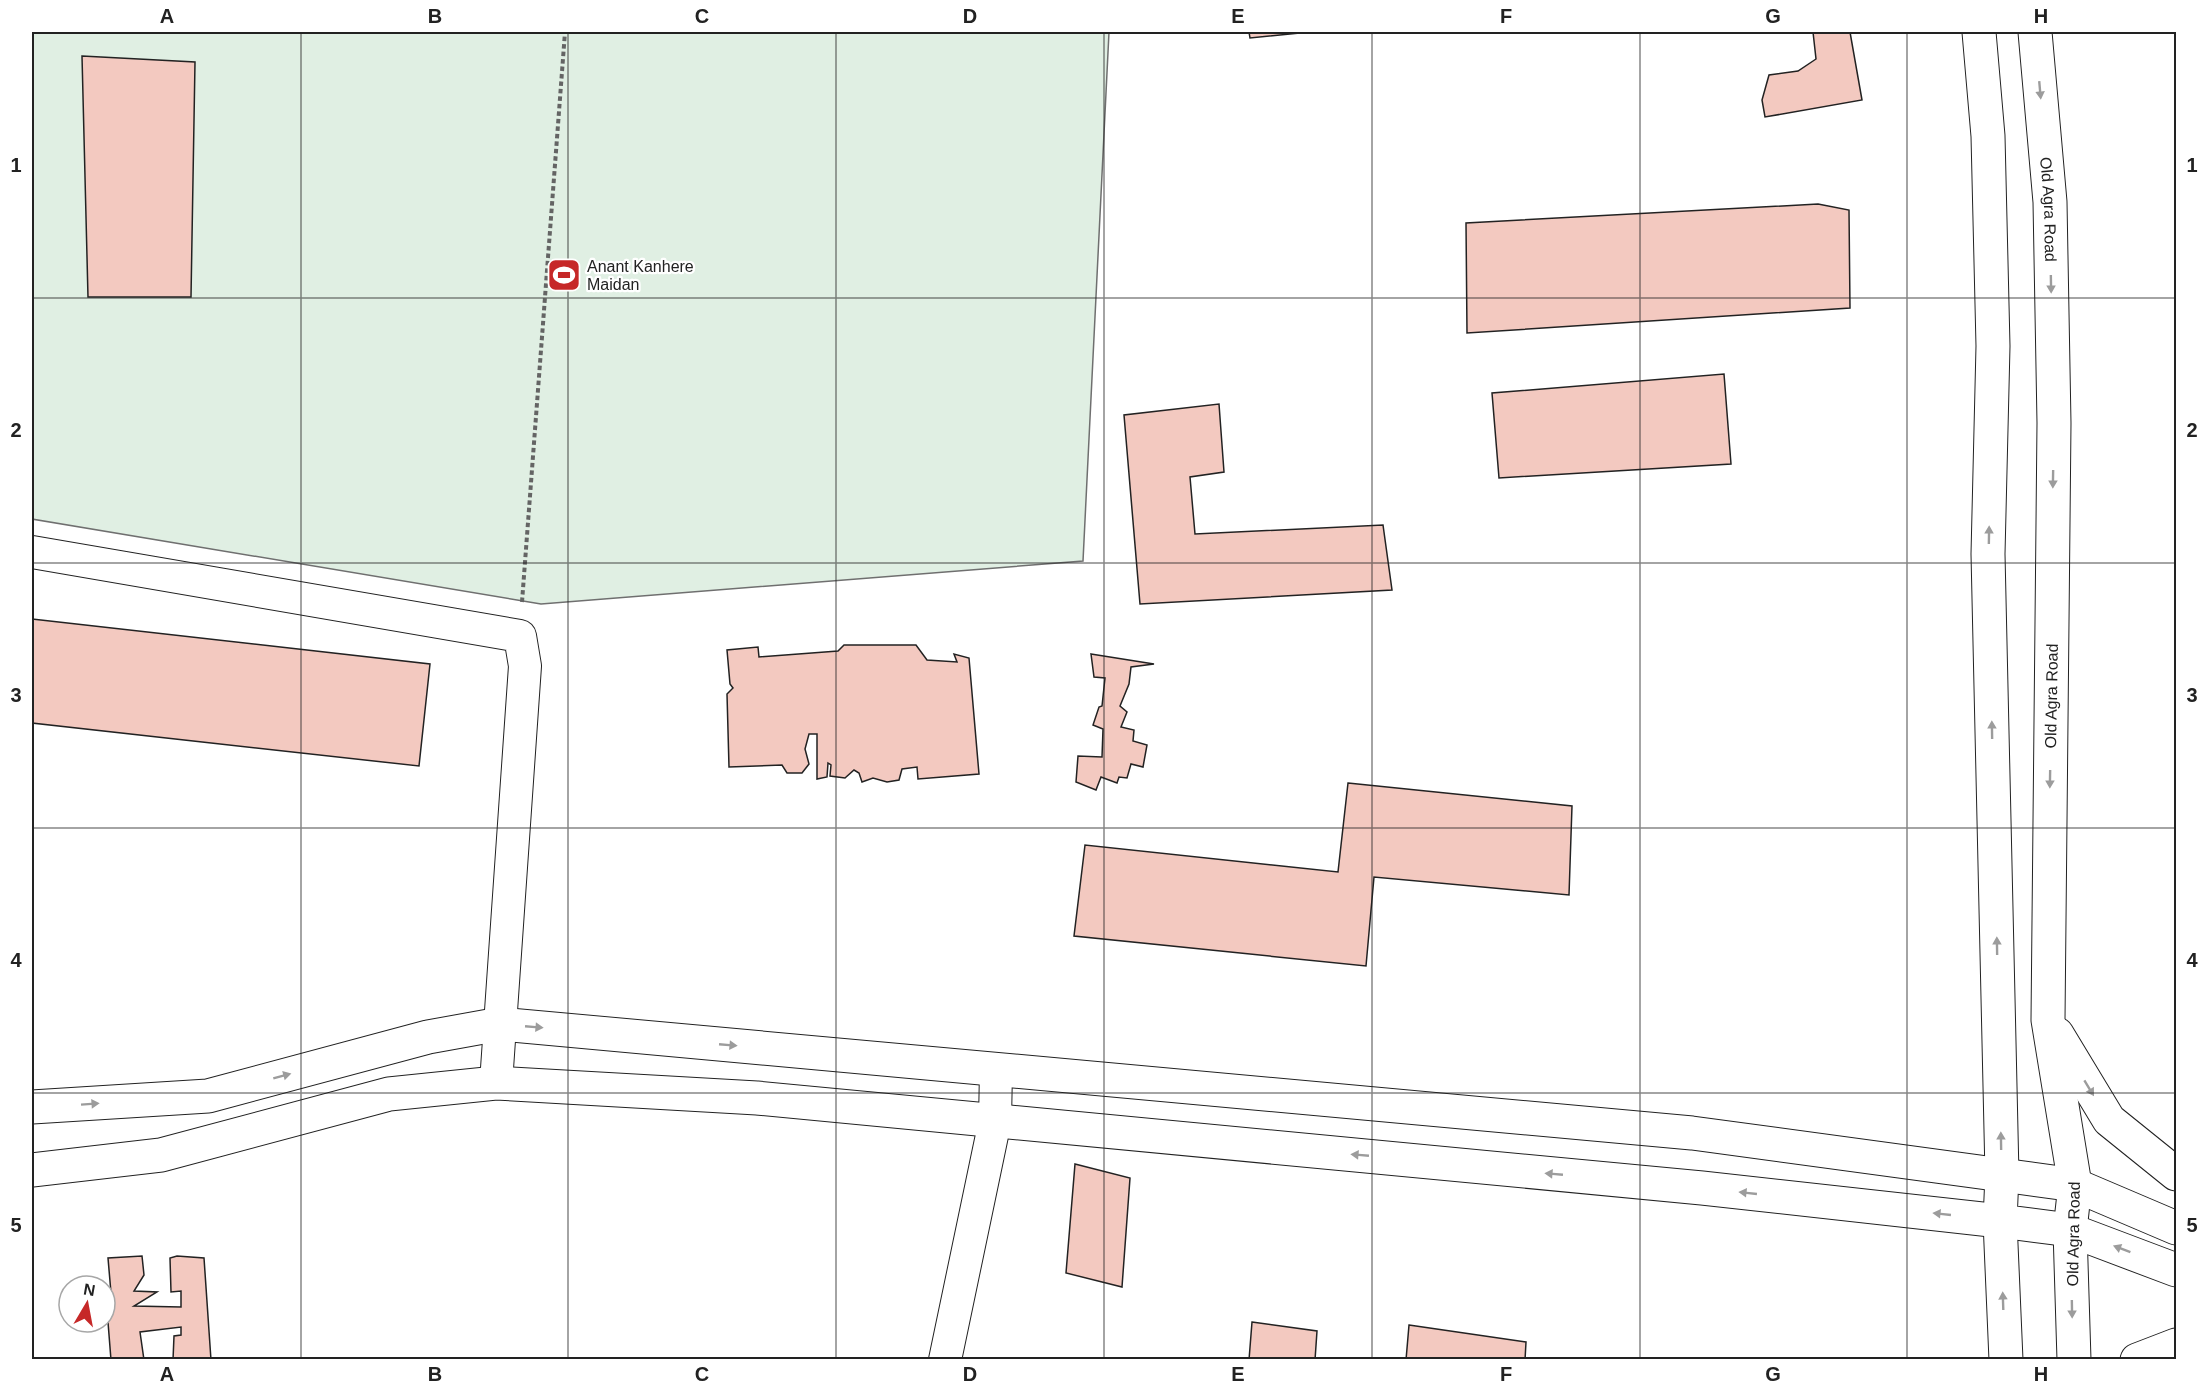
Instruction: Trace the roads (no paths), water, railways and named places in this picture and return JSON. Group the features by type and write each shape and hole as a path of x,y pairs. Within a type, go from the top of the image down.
{"main road":[{"path":"1979,32 1988,136 1993,346 1988,554 2002,1175 2000,1221 2006,1359"},
{"name":"Old Agra Road","path":"2035,32 2050,202 2053,411 2048,1020 2075,1185 2070,1230 2074,1359"},
{"path":"2048,1020 2109,1120 2176,1174"},
{"path":"32,1107 208,1096 428,1037 500,1024 1692,1133 2075,1185 2176,1228"},
{"path":"32,1170 161,1155 389,1094 496,1083 757,1098 1702,1188 2000,1221 2070,1230 2176,1270"},
{"path":"2138,1359 2176,1345"}],"street":[{"path":"32,552 520,636 525,666 496,1083"},
{"path":"945,1359 995,1121 996,1070"}],"place":[{"name":"Anant Kanhere Maidan","path":"564,275"}]}
